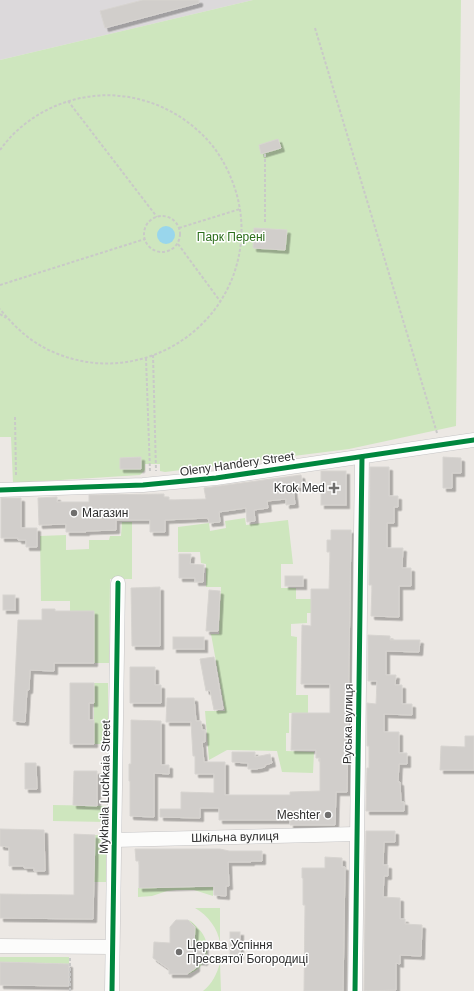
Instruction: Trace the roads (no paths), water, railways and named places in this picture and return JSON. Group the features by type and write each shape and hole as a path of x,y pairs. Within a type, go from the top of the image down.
{"street":[{"name":"Oleny Handery Street","path":"0,490 153,484 216,478 474,440"},
{"name":"Руська вулиця","path":"355,991 362,457"},
{"name":"Mykhaila Luchkaia Street","path":"112,991 118,583"},
{"name":"Шкільна вулиця","path":"114,840 356,834"},
{"path":"0,946 112,947"}],"water":[{"path":"166,226 172,229 175,235 172,241 166,244 160,241 157,235 160,229"}],"place":[{"name":"Krok Med","path":"334,488"},
{"name":"Магазин","path":"74,513"},
{"name":"Meshter","path":"328,815"},
{"name":"Церква Успіння Пресвятої Богородиці","path":"179,952"}],"park label":[{"name":"Парк Перені","path":"231,237"}]}
